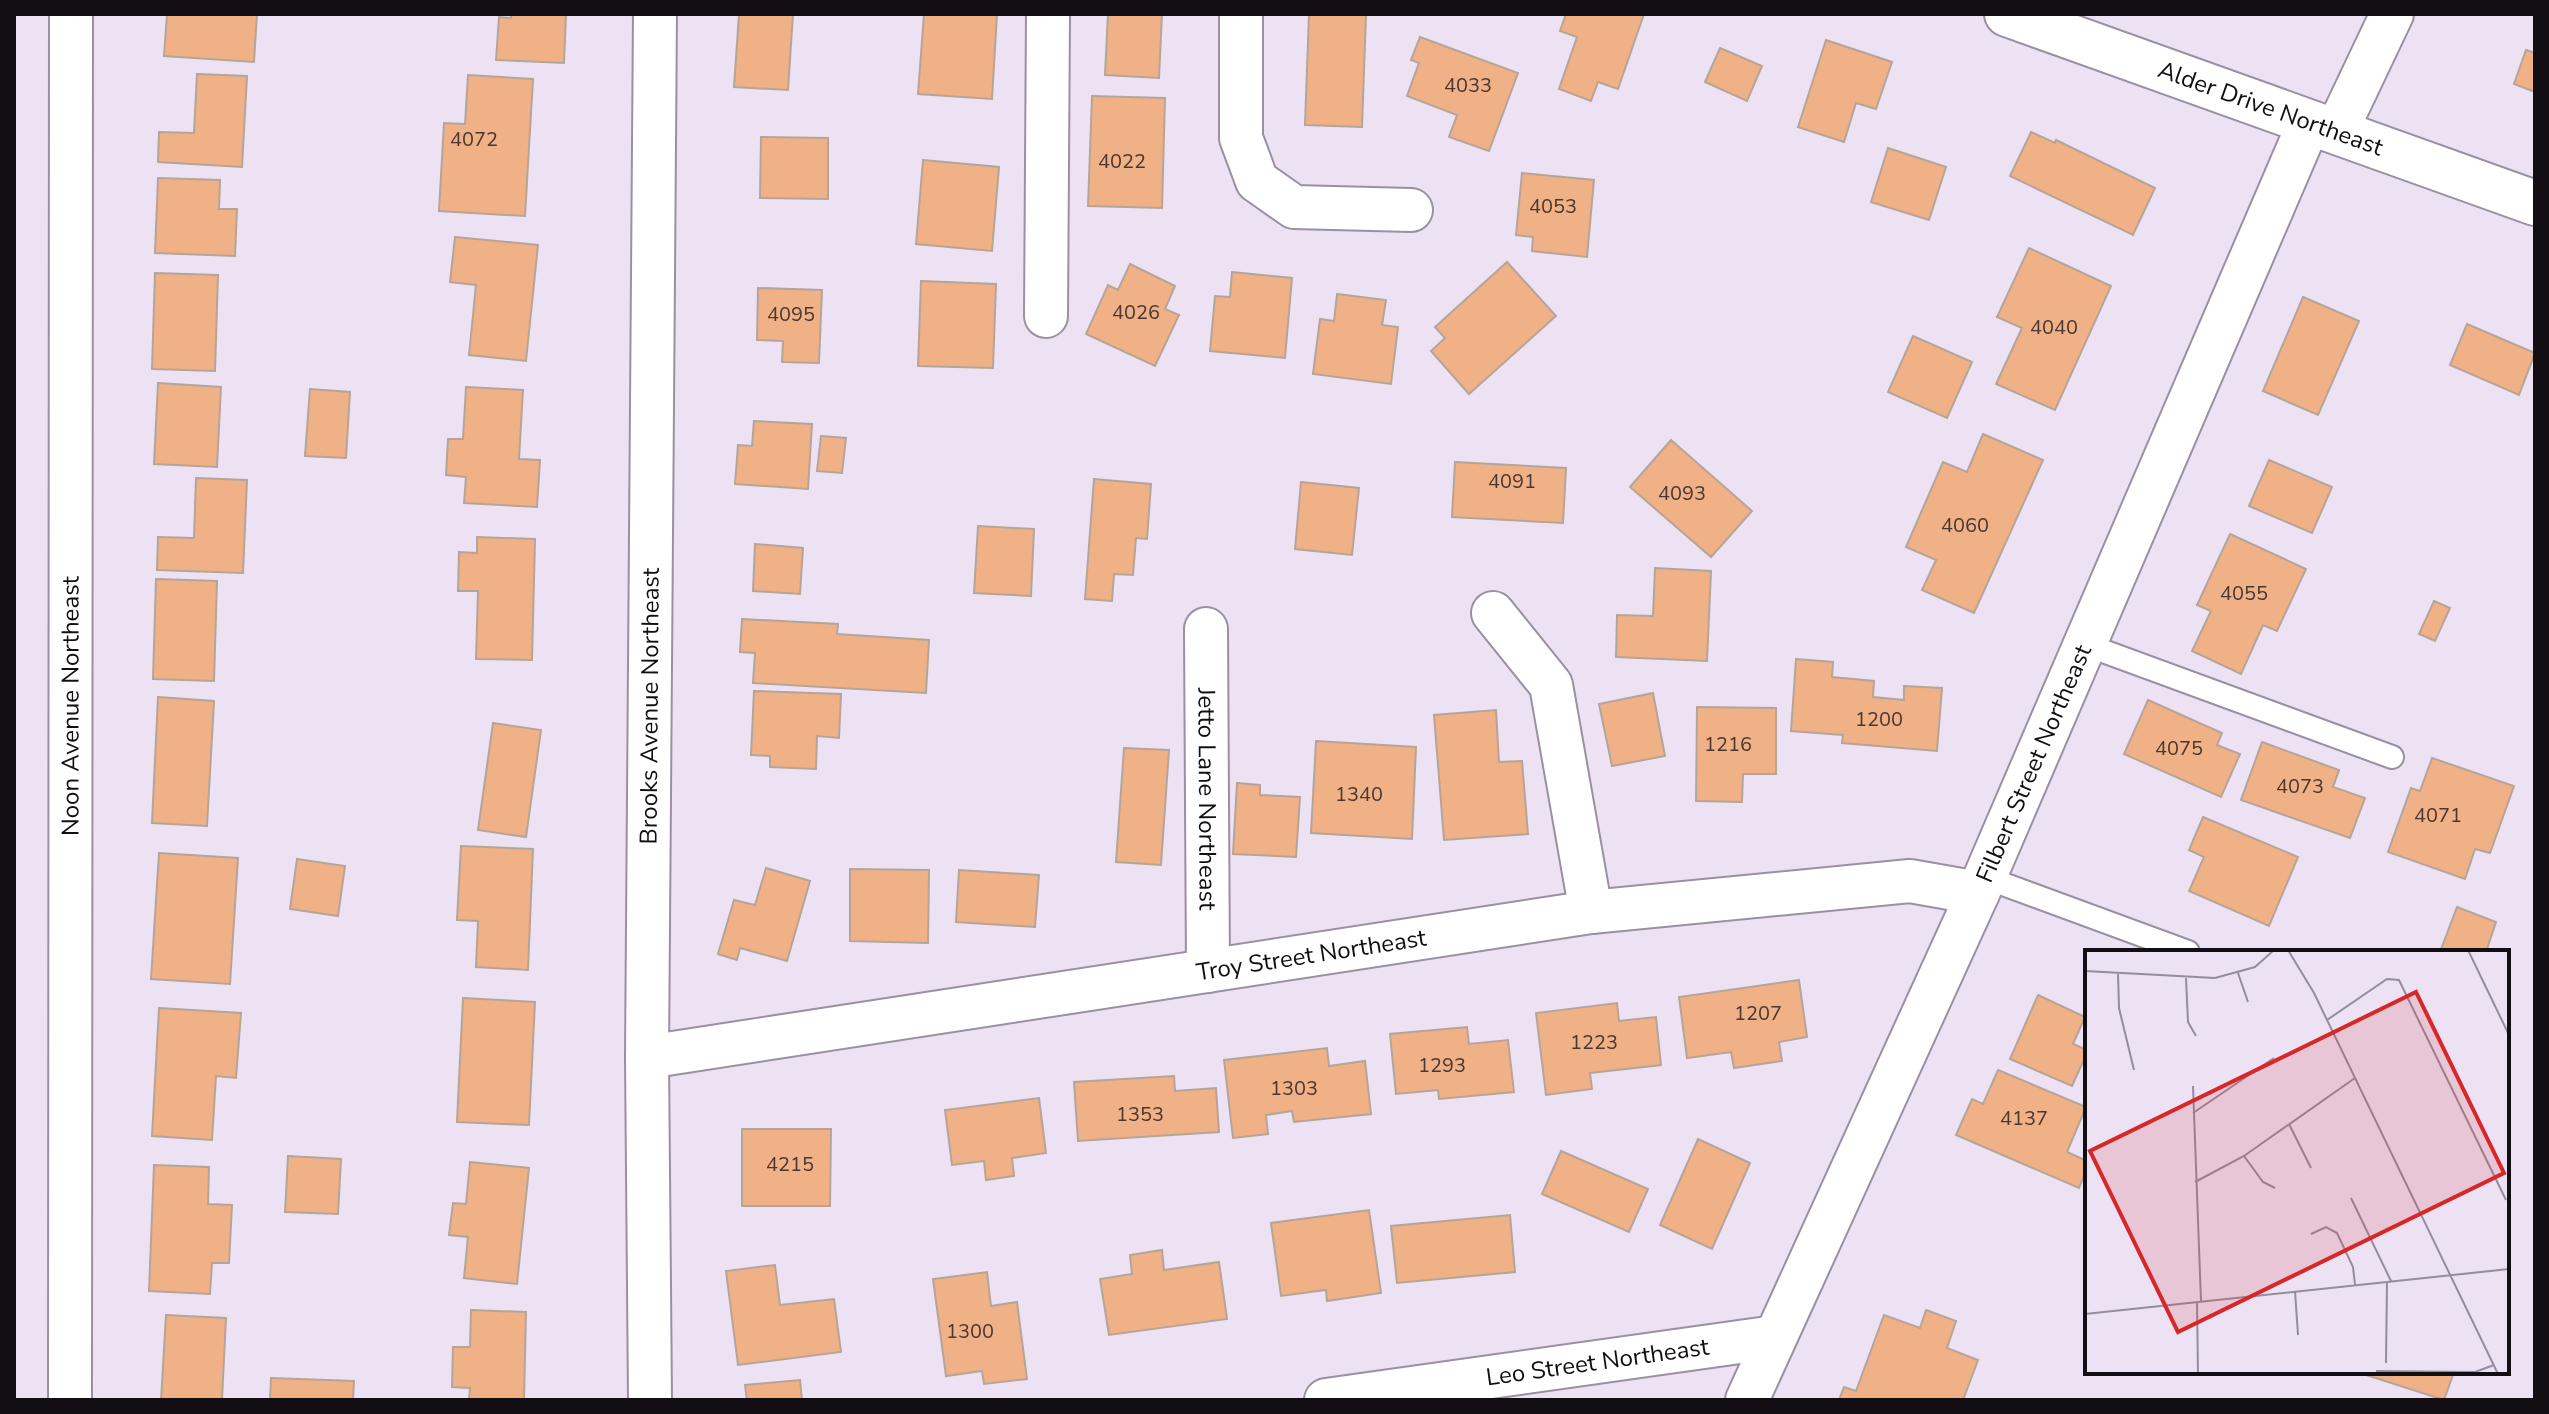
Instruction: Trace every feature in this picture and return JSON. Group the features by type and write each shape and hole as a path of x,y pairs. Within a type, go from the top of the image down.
{"street":[{"name":"Noon Avenue Northeast","path":"70,1400 71,14"},
{"name":"Brooks Avenue Northeast","path":"650,1400 647,1057 655,14"},
{"path":"1046,316 1048,14"},
{"path":"1241,14 1241,138 1257,181 1294,207 1411,210"},
{"name":"Alder Drive Northeast","path":"2007,14 2535,203"},
{"name":"Filbert Street Northeast","path":"1747,1400 1981,885 2084,644 2322,128 2392,14"},
{"path":"1493,613 1551,685 1591,912"},
{"name":"Jetto Lane Northeast","path":"1206,629 1208,971"},
{"name":"Troy Street Northeast","path":"647,1057 1591,912 1910,881 1981,885"},
{"name":"Leo Street Northeast","path":"1326,1400 1775,1337"}],"lane":[{"path":"2084,644 2392,757"},
{"path":"1981,885 2182,950"}],"building":[{"path":"167,14 257,14 254,62 164,56"},
{"path":"511,14 566,14 564,63 496,60 499,17 511,18"},
{"path":"739,14 793,14 788,90 734,87"},
{"path":"924,14 997,14 992,99 918,94"},
{"path":"1108,14 1162,14 1159,78 1105,75"},
{"path":"1309,14 1366,14 1362,127 1305,125"},
{"path":"1566,14 1644,14 1618,89 1598,82 1591,101 1559,89 1577,37 1560,31"},
{"path":"1420,37 1518,73 1489,151 1449,137 1457,115 1407,96 1419,63 1411,60"},
{"path":"1826,40 1892,62 1876,109 1856,103 1844,142 1798,127"},
{"path":"1720,48 1762,66 1747,101 1705,82"},
{"path":"2526,50 2535,53 2535,92 2514,84"},
{"path":"197,74 247,76 242,167 158,162 159,132 194,133"},
{"path":"468,75 533,79 525,216 439,211 444,123 465,124"},
{"path":"1092,96 1165,98 1162,208 1088,206"},
{"path":"2031,132 2055,143 2056,140 2155,188 2133,235 2010,176"},
{"path":"761,137 828,138 828,199 760,198"},
{"path":"1888,148 1946,167 1929,220 1871,202"},
{"path":"923,160 999,167 992,251 916,244"},
{"path":"1522,173 1594,180 1587,257 1532,251 1533,237 1516,235"},
{"path":"158,178 220,180 219,209 237,209 235,256 155,253"},
{"path":"455,237 538,245 526,361 469,355 476,285 450,282"},
{"path":"2029,248 2111,286 2055,410 1996,384 2022,328 1997,317"},
{"path":"1507,262 1556,316 1469,394 1431,351 1445,338 1435,327"},
{"path":"1130,264 1175,286 1165,309 1179,315 1155,366 1086,334 1108,285 1118,290"},
{"path":"1232,272 1292,278 1285,358 1210,351 1215,296 1230,297"},
{"path":"155,273 218,275 215,371 152,369"},
{"path":"921,281 996,284 993,368 918,366"},
{"path":"758,288 822,290 819,363 782,362 783,341 757,340"},
{"path":"1337,294 1386,300 1382,325 1398,327 1391,384 1313,374 1320,319 1334,321"},
{"path":"2303,297 2359,321 2318,415 2263,391"},
{"path":"2467,324 2535,353 2519,395 2450,365"},
{"path":"1913,336 1972,362 1947,418 1888,392"},
{"path":"158,383 221,387 217,467 154,464"},
{"path":"466,387 523,390 519,459 540,460 537,507 464,503 466,477 446,475 448,439 463,439"},
{"path":"310,389 350,392 346,458 305,456"},
{"path":"754,421 812,424 808,489 735,484 738,445 752,446"},
{"path":"1983,434 2043,460 1974,613 1922,590 1936,560 1906,547 1943,462 1967,472"},
{"path":"821,436 846,438 842,473 817,471"},
{"path":"1671,440 1752,511 1711,557 1630,487"},
{"path":"2269,460 2332,487 2312,533 2249,506"},
{"path":"1455,462 1566,468 1563,523 1452,517"},
{"path":"196,478 247,480 243,573 157,570 158,537 194,538"},
{"path":"1094,479 1151,484 1147,539 1136,538 1133,575 1114,574 1112,601 1085,599"},
{"path":"1301,482 1359,488 1352,555 1295,549"},
{"path":"978,526 1034,529 1031,596 974,593"},
{"path":"2230,534 2306,569 2277,631 2263,625 2241,674 2192,651 2211,611 2197,605"},
{"path":"477,537 535,539 532,660 476,659 478,591 458,591 459,552 477,553"},
{"path":"755,544 803,548 800,594 753,591"},
{"path":"1655,568 1711,571 1707,661 1616,657 1617,615 1653,616"},
{"path":"156,579 217,581 214,681 153,679"},
{"path":"2434,601 2450,608 2435,641 2419,634"},
{"path":"742,619 838,624 837,634 929,640 926,693 753,683 755,653 740,652"},
{"path":"1796,659 1833,662 1832,677 1874,681 1873,697 1904,700 1904,686 1942,688 1937,751 1842,743 1843,735 1791,731"},
{"path":"754,691 841,694 839,738 817,736 816,769 770,767 770,756 751,755"},
{"path":"1653,693 1665,756 1612,766 1599,704"},
{"path":"158,697 214,701 207,826 152,823"},
{"path":"2148,700 2222,733 2217,745 2240,754 2221,797 2124,754"},
{"path":"1697,707 1776,708 1776,774 1743,774 1742,802 1696,801"},
{"path":"1496,710 1499,762 1522,761 1528,834 1444,840 1434,715"},
{"path":"493,723 541,730 526,837 478,830"},
{"path":"1316,741 1416,747 1412,839 1311,833"},
{"path":"2262,742 2339,770 2333,787 2365,798 2350,838 2241,800"},
{"path":"1124,748 1169,750 1161,865 1116,862"},
{"path":"2432,758 2514,786 2490,853 2475,849 2465,879 2388,852 2411,788 2420,791"},
{"path":"1237,783 1260,785 1260,795 1300,797 1296,857 1233,854"},
{"path":"2203,817 2298,857 2269,926 2189,891 2204,857 2189,850"},
{"path":"461,846 533,849 528,970 476,967 478,921 457,920"},
{"path":"159,853 238,858 230,984 151,979"},
{"path":"297,859 345,866 338,916 290,909"},
{"path":"766,868 810,881 787,961 740,948 737,960 718,954 734,900 755,905"},
{"path":"850,869 929,870 928,943 850,941"},
{"path":"959,870 1039,875 1035,927 956,922"},
{"path":"2457,907 2496,922 2487,950 2441,950"},
{"path":"1799,980 1807,1037 1779,1042 1782,1061 1734,1068 1731,1052 1687,1058 1679,997"},
{"path":"2038,995 2085,1017 2073,1044 2085,1049 2085,1057 2072,1086 2010,1059"},
{"path":"463,998 535,1002 529,1125 457,1122"},
{"path":"1617,1003 1619,1021 1656,1017 1661,1065 1590,1073 1592,1089 1546,1095 1536,1013"},
{"path":"159,1008 241,1013 236,1078 216,1076 212,1140 152,1136"},
{"path":"1467,1027 1469,1044 1508,1040 1514,1092 1439,1099 1438,1090 1396,1094 1390,1034"},
{"path":"1327,1048 1329,1066 1365,1061 1371,1114 1294,1122 1292,1111 1266,1115 1268,1134 1233,1138 1224,1060"},
{"path":"1998,1070 2085,1107 2067,1152 2085,1160 2085,1174 2079,1188 1956,1135 1972,1099 1983,1104"},
{"path":"1174,1076 1175,1091 1216,1088 1219,1132 1078,1141 1074,1082"},
{"path":"1039,1098 1046,1153 1012,1158 1014,1176 986,1180 984,1161 952,1165 945,1110"},
{"path":"742,1129 831,1129 830,1206 742,1206"},
{"path":"1698,1139 1750,1163 1712,1249 1660,1225"},
{"path":"1561,1151 1648,1189 1629,1232 1542,1194"},
{"path":"288,1156 341,1159 338,1214 285,1212"},
{"path":"470,1162 529,1168 517,1284 464,1278 468,1237 449,1235 453,1203 466,1204"},
{"path":"154,1165 209,1167 208,1204 232,1205 229,1263 212,1263 210,1294 149,1291"},
{"path":"1369,1210 1381,1293 1327,1301 1326,1290 1281,1296 1271,1223"},
{"path":"1510,1215 1515,1272 1397,1283 1391,1226"},
{"path":"1162,1250 1164,1270 1219,1262 1227,1319 1109,1335 1100,1279 1132,1274 1130,1255"},
{"path":"775,1265 780,1305 834,1299 841,1352 738,1365 726,1271"},
{"path":"987,1272 991,1306 1017,1302 1027,1379 984,1384 982,1371 946,1376 933,1279"},
{"path":"471,1310 526,1312 524,1400 469,1400 470,1388 452,1387 453,1347 470,1347"},
{"path":"1926,1310 1956,1321 1947,1348 1978,1360 1963,1400 1839,1400 1844,1387 1856,1391 1884,1315 1920,1328"},
{"path":"166,1315 226,1318 222,1400 161,1400"},
{"path":"2363,1374 2453,1374 2444,1400"},
{"path":"271,1378 354,1381 353,1400 270,1400"},
{"path":"800,1380 802,1400 747,1400 745,1385"}]}
